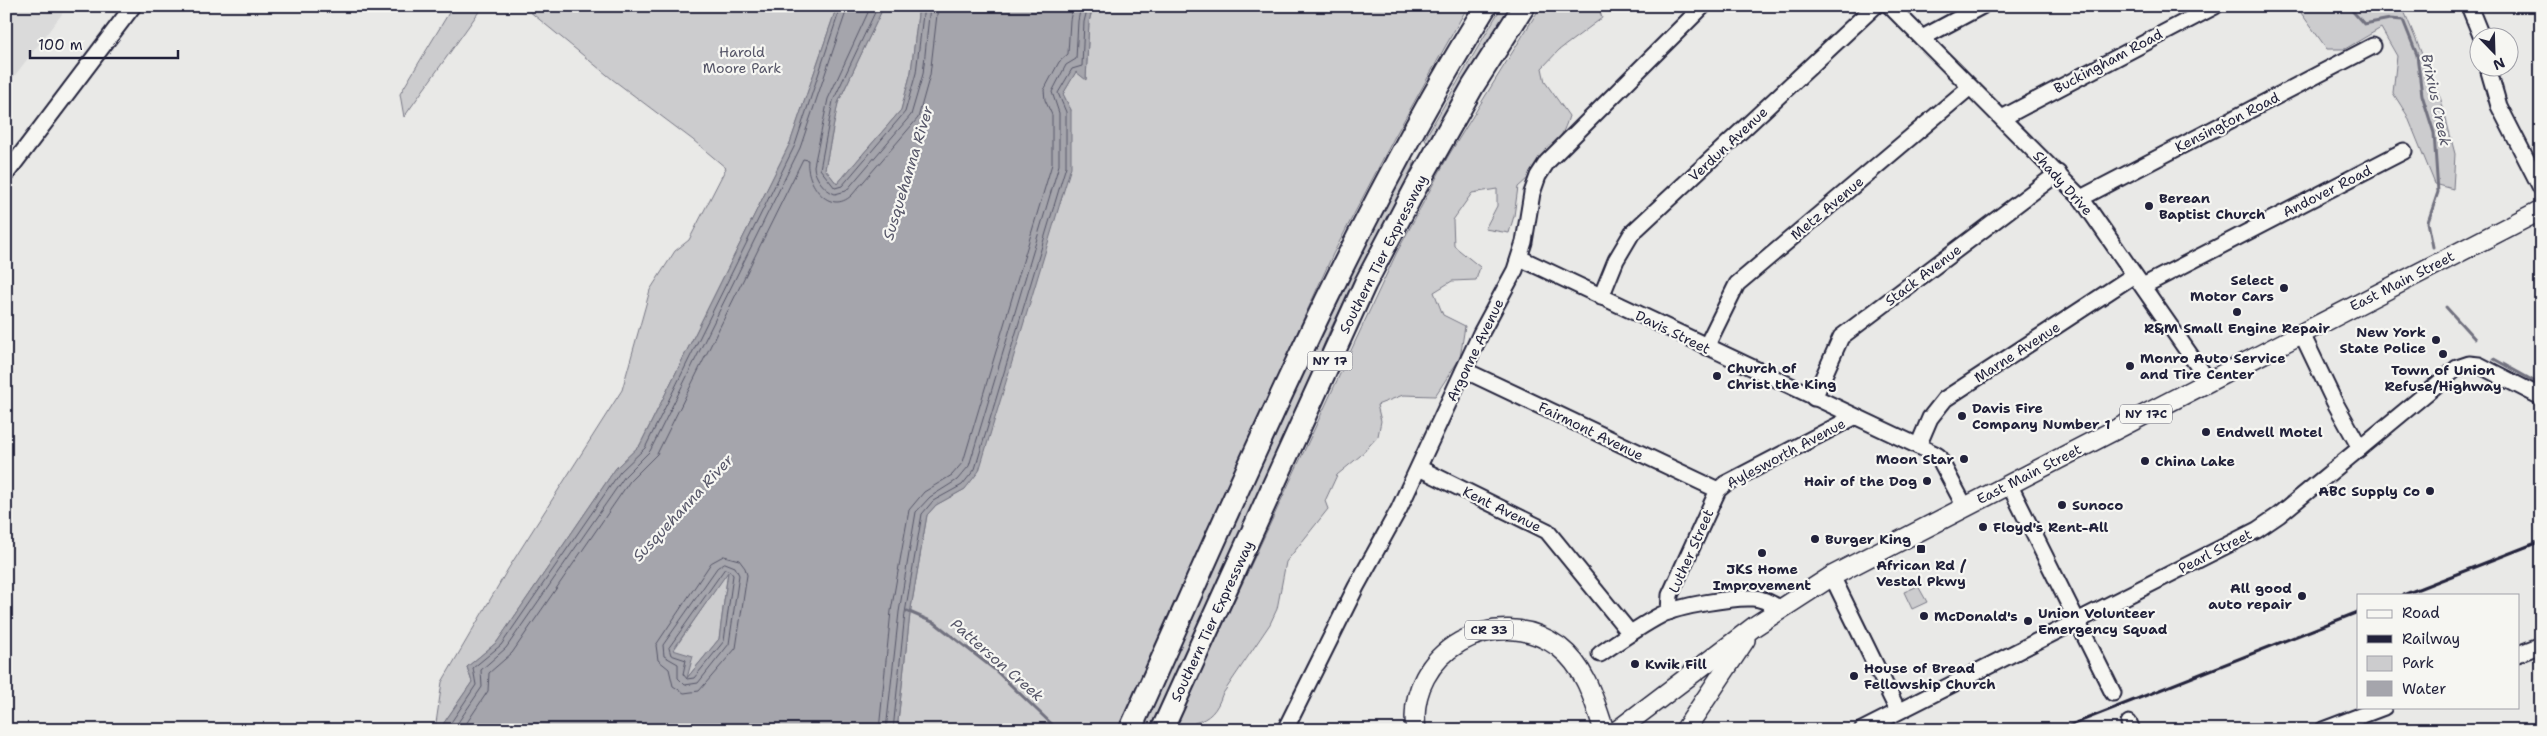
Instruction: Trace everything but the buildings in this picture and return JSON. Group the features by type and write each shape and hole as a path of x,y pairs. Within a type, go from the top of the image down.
{"highway":[{"name":"Southern Tier Expressway","path":"1130,730 1356,237 1424,107 1486,6"},
{"name":"Southern Tier Expressway","path":"1162,730 1365,284 1416,187 1473,86 1524,6"}],"main road":[{"name":"East Main Street","path":"1618,730 1754,626 1832,576 2541,210"},
{"path":"1685,730 1754,626"},
{"name":"CR 33","path":"1416,730 1420,687 1434,664 1456,644 1472,634 1486,630 1522,631 1549,641 1559,648 1576,664 1586,681 1604,730"}],"street":[{"path":"6,174 133,6"},
{"name":"Argonne Avenue","path":"1285,730 1356,586 1399,509 1464,370 1520,258 1532,193 1538,176 1547,162 1702,6"},
{"name":"Verdun Avenue","path":"1601,297 1616,260 1632,233 1875,6"},
{"name":"Shady Drive","path":"1890,6 2081,198 2209,382"},
{"path":"1922,38 1982,6"},
{"name":"Buckingham Road","path":"2002,118 2215,6"},
{"path":"2469,6 2478,28"},
{"name":"Kensington Road","path":"2081,198 2373,46"},
{"path":"2491,78 2499,106 2541,188"},
{"name":"Metz Avenue","path":"1706,347 1737,284 1970,87"},
{"name":"Andover Road","path":"2139,280 2404,150"},
{"name":"Stack Avenue","path":"1814,398 1841,337 2058,173"},
{"name":"Davis Street","path":"1520,258 1938,456 1965,507"},
{"name":"Marne Avenue","path":"1918,446 1930,418 1945,398 2139,280"},
{"path":"2302,334 2334,401 2360,448"},
{"name":"Pearl Street","path":"1862,730 2257,530 2279,515 2457,368 2469,364 2478,365 2541,397"},
{"name":"Fairmont Avenue","path":"1464,370 1718,490"},
{"name":"Aylesworth Avenue","path":"1718,490 1725,484 1854,417"},
{"name":"Kent Avenue","path":"1419,468 1547,531 1630,633"},
{"path":"2009,484 2113,693"},
{"name":"Luther Street","path":"1669,612 1670,595 1718,490"},
{"path":"1832,576 1898,711"},
{"path":"1600,654 1630,633 1669,612 1728,600 1753,598 1764,600 1781,609"},
{"path":"2520,653 2541,645"},
{"path":"2323,730 2381,708"}],"shaded area":[{"path":"6,6 68,6 6,87"}],"green space":[{"path":"453,6 483,6 404,117 400,94"},
{"name":"Harold Moore Park","path":"523,6 837,6 790,143 640,445 616,468 497,642 467,667 472,682 439,730 435,730 442,682 508,569 622,390 650,290 675,251 689,240 726,168 693,140 612,79"},
{"path":"884,6 919,6 911,72 901,110 837,184 825,169 838,103"},
{"path":"1093,6 1468,6 1394,138 1333,254 1195,557 1120,730 897,730 910,614 927,515 936,505 965,489 1071,110 1063,94 1076,71 1086,79 1089,22"},
{"path":"1502,6 1518,6 1433,142 1427,144 1425,138"},
{"path":"1541,6 1598,6 1602,18 1559,50 1542,68 1545,82 1569,116 1561,136 1549,155 1518,187 1514,216 1509,233 1485,229 1497,206 1497,189 1472,193 1453,220 1454,246 1480,267 1476,280 1452,281 1434,292 1443,315 1465,326 1460,358 1435,396 1403,395 1377,405 1381,421 1378,436 1360,456 1337,475 1325,501 1328,509 1286,562 1277,609 1270,624 1212,713 1194,723 1193,730 1174,730 1396,254 1447,158"},
{"path":"2296,6 2402,6 2441,100 2455,154 2453,189 2435,184 2407,115 2393,93 2397,56 2381,28 2345,49 2327,49"},
{"path":"1410,157 1415,162 1329,332 1278,456 1155,730 1140,730 1322,328"},
{"path":"728,571 719,639 686,679 673,651"},
{"path":"1918,586 1927,602 1912,609 1904,592"}],"water":[{"name":"Susquehanna River","path":"837,6 884,6 838,103 825,169 837,184 901,110 911,72 919,6 1093,6 1089,22 1086,80 1076,72 1063,94 1071,110 1071,167 979,471 965,489 936,505 927,515 910,614 897,730 439,730 472,682 467,667 497,642 616,468 640,445 790,143","holes":["728,572 719,639 687,678 693,656 673,650"]}],"waterway":[{"name":"Brixius Creek","path":"2348,6 2364,24 2390,19 2403,20 2417,55 2422,95 2434,133 2438,192 2428,222 2433,247"},
{"name":"Brixius Creek","path":"2446,307 2475,339"},
{"name":"Brixius Creek","path":"2494,359 2541,385"},
{"name":"Patterson Creek","path":"907,611 935,623 994,669 1058,730"}],"railway":[{"path":"2406,594 2541,541"},
{"path":"2058,730 2357,612"}],"place":[{"name":"Berean Baptist Church","path":"2149,206"},
{"name":"Select Motor Cars","path":"2284,288"},
{"name":"R&M Small Engine Repair","path":"2237,312"},
{"name":"New York State Police","path":"2436,340"},
{"name":"Town of Union Refuse/Highway","path":"2443,354"},
{"name":"Monro Auto Service and Tire Center","path":"2130,366"},
{"name":"Church of Christ the King","path":"1717,376"},
{"name":"Davis Fire Company Number 1","path":"1962,416"},
{"name":"Endwell Motel","path":"2206,432"},
{"name":"Moon Star","path":"1964,459"},
{"name":"China Lake","path":"2145,461"},
{"name":"Hair of the Dog","path":"1927,481"},
{"name":"ABC Supply Co","path":"2430,491"},
{"name":"Sunoco","path":"2062,505"},
{"name":"Floyd's Rent-All","path":"1983,527"},
{"name":"Burger King","path":"1815,539"},
{"name":"African Rd / Vestal Pkwy","path":"1921,549"},
{"name":"JKS Home Improvement","path":"1762,553"},
{"name":"All good auto repair","path":"2302,596"},
{"name":"McDonald's","path":"1924,616"},
{"name":"Union Volunteer Emergency Squad","path":"2028,621"},
{"name":"Kwik Fill","path":"1635,664"},
{"name":"House of Bread Fellowship Church","path":"1854,676"}]}
